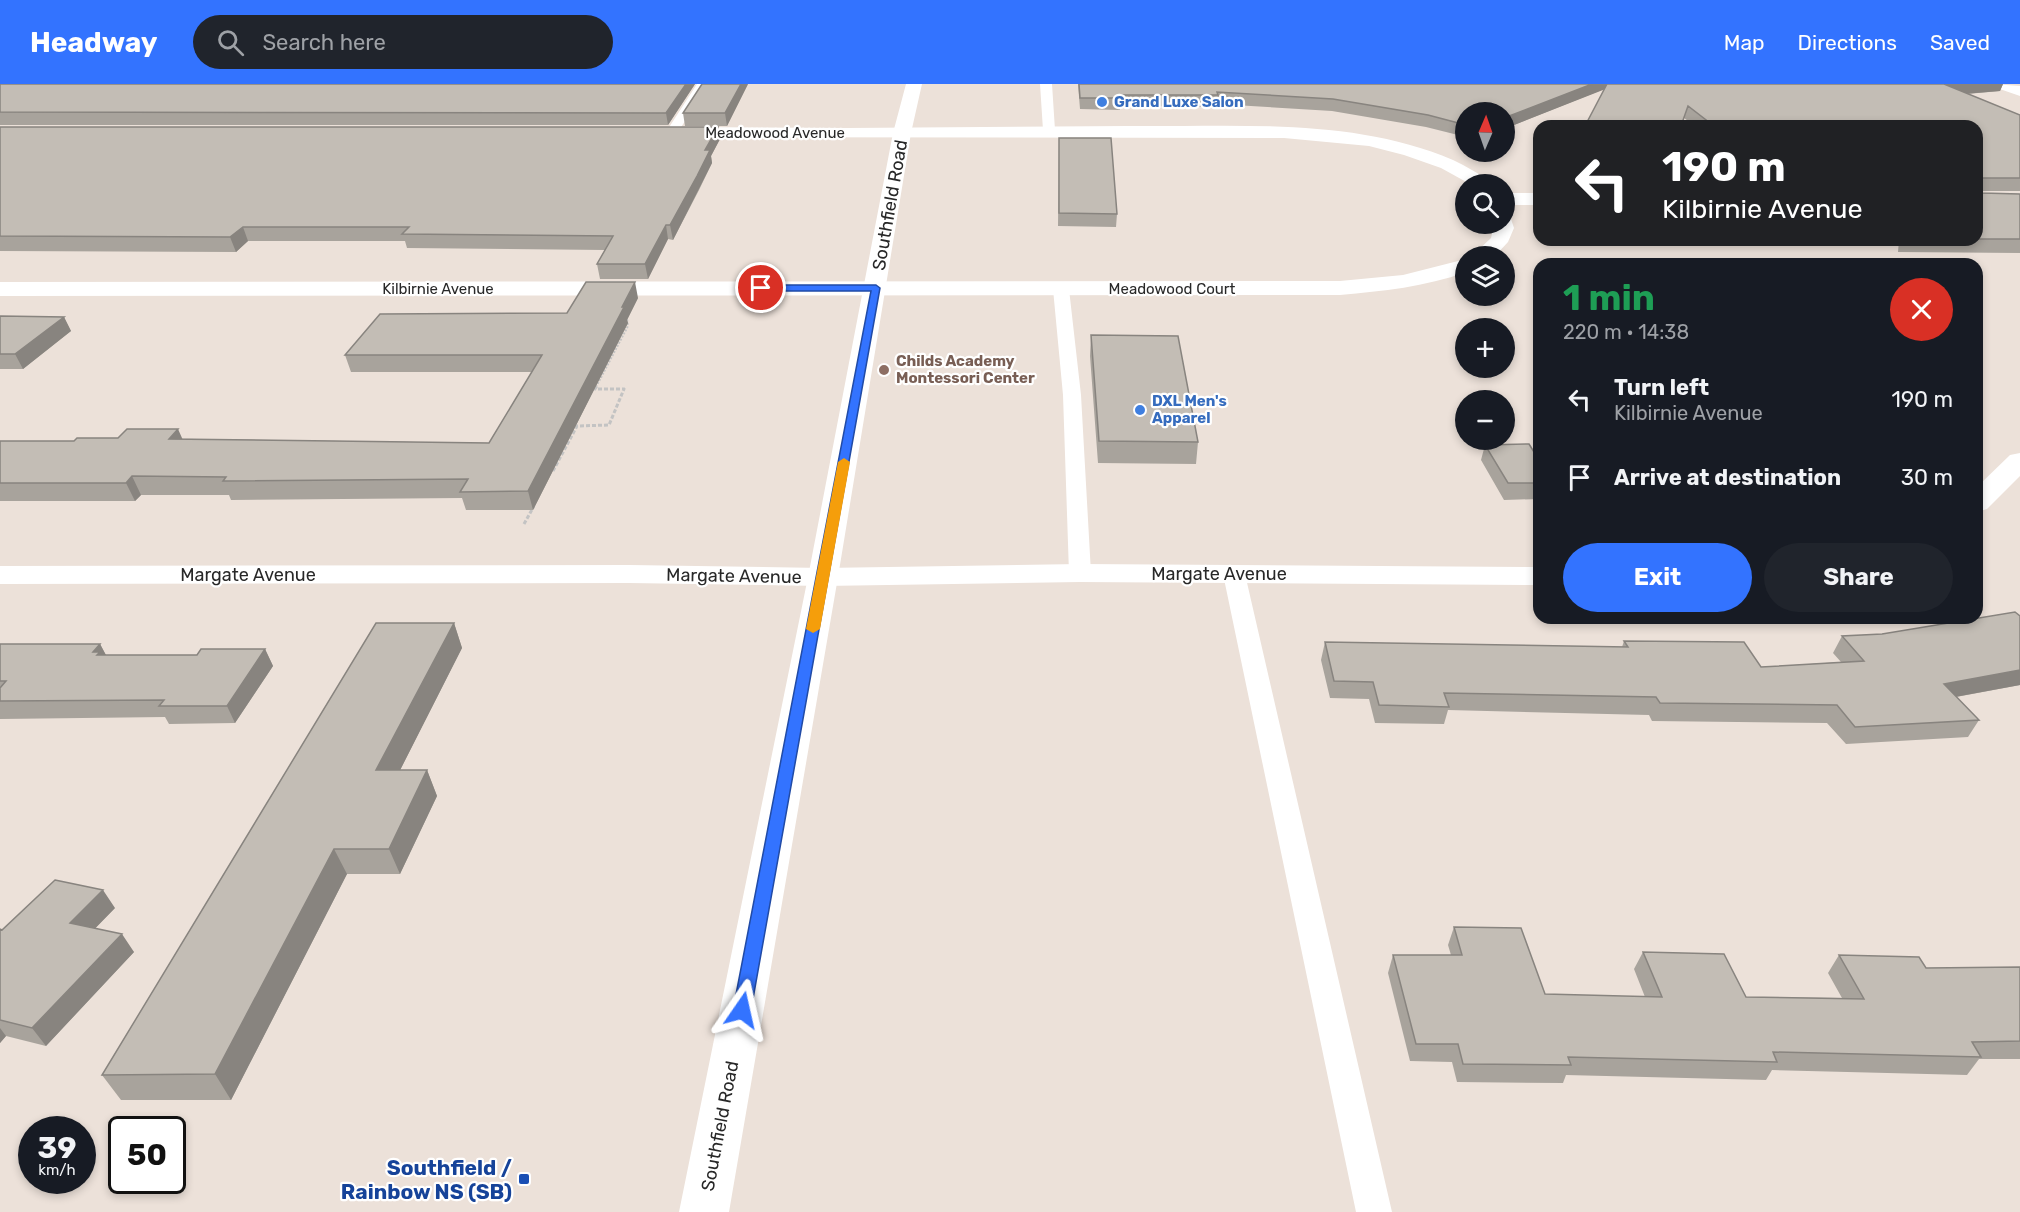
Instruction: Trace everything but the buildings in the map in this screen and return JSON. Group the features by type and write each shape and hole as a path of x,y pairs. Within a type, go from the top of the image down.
{"street":[{"name":"Southfield Road","path":"704,1212 823,577 902,133 914,84"},
{"path":"2001,84 2020,91"},
{"path":"902,133 1049,130 1268,132 1320,135 1371,142 1408,151 1447,165 1464,174"},
{"name":"Meadowood Avenue","path":"666,132 902,133"},
{"path":"1515,199 1533,199"},
{"name":"Meadowood Court","path":"876,288 1340,288 1390,285 1426,278 1455,269"},
{"name":"Kilbirnie Avenue","path":"0,289 876,288"},
{"path":"1983,497 2020,461"},
{"name":"Margate Avenue","path":"0,575 629,574 823,577 1080,573 1533,576"}],"lane":[{"path":"666,132 703,84"},
{"path":"1046,84 1049,130"},
{"path":"1061,289 1072,395 1080,573"},
{"path":"1234,574 1374,1212"}],"path":[{"path":"551,475 577,426 609,425 624,389 595,389 628,326 628,316"},
{"path":"524,524 535,504"}],"slow traffic":[{"path":"813,629 844,462"}],"place":[{"name":"Grand Luxe Salon","path":"1102,102"},
{"name":"Childs Academy Montessori Center","path":"884,370"},
{"name":"DXL Men's Apparel","path":"1140,410"},
{"name":"Southfield / Rainbow NS (SB)","path":"524,1179"}],"route":[{"path":"742,1010 876,288 761,288"}]}
